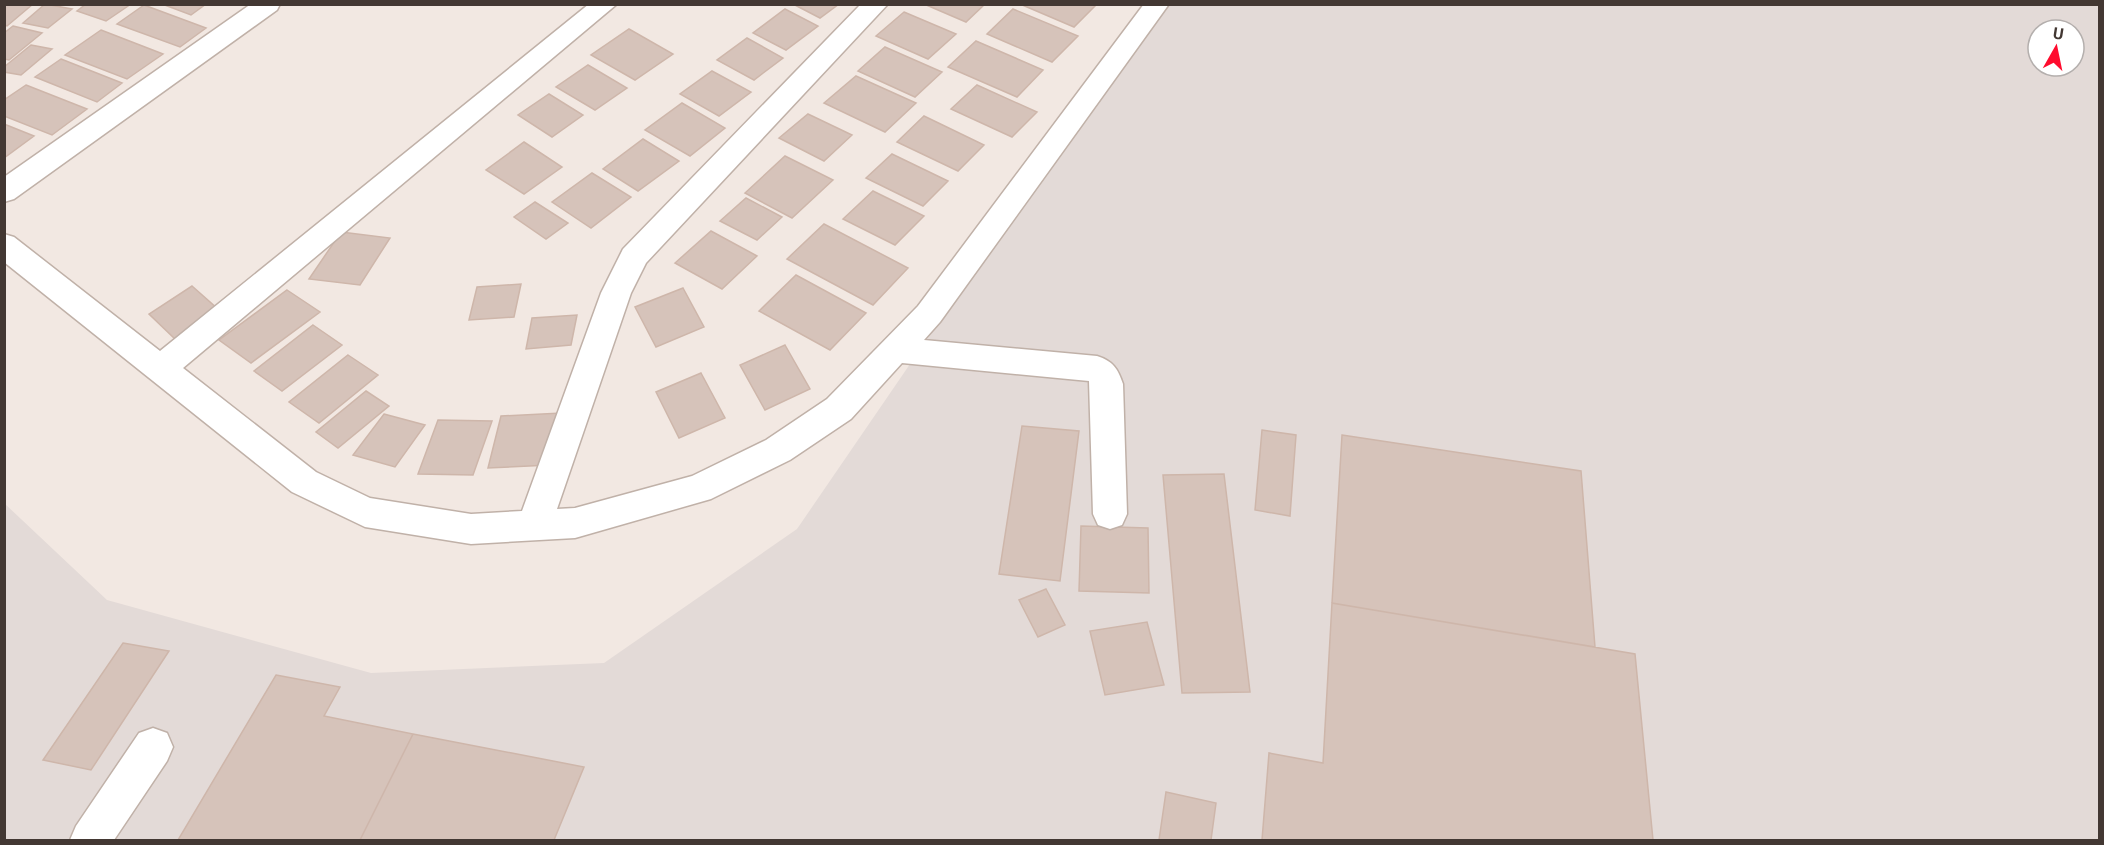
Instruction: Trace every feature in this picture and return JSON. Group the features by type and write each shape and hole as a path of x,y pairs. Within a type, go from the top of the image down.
{"street":[{"path":"4,192 268,4"},
{"path":"160,369 604,4"},
{"path":"534,526 616,293 634,257 876,4"},
{"path":"4,245 304,482 365,512 471,529 575,523 699,489 778,450 839,409 928,314 1156,4"},
{"path":"895,350 1097,369 1104,375 1107,384 1110,514"},
{"path":"90,840 153,747"}],"shaded area":[{"path":"1156,5 2099,5 2099,840 5,840 4,503 107,600 371,673 604,663 797,529"}],"building":[{"path":"4,4 33,4 7,26 4,25"},
{"path":"45,4 72,9 48,28 23,23"},
{"path":"86,4 131,4 106,21 77,11"},
{"path":"162,4 206,4 191,15"},
{"path":"793,4 839,4 820,18"},
{"path":"924,4 985,4 966,22"},
{"path":"1020,4 1097,4 1074,27"},
{"path":"144,5 206,28 180,47 117,24"},
{"path":"785,9 818,26 786,50 753,33"},
{"path":"1013,9 1078,36 1052,62 987,34"},
{"path":"904,12 956,34 928,59 876,36"},
{"path":"13,26 42,33 9,60 4,59 4,33"},
{"path":"629,29 673,54 635,80 591,55"},
{"path":"101,30 163,54 127,79 65,55"},
{"path":"747,38 783,58 754,80 717,60"},
{"path":"976,41 1043,70 1017,97 948,67"},
{"path":"31,45 52,49 21,75 4,72 4,67"},
{"path":"885,47 942,72 915,97 858,71"},
{"path":"61,59 122,83 97,102 35,77"},
{"path":"588,65 627,88 595,110 556,87"},
{"path":"712,71 751,92 719,116 680,94"},
{"path":"856,76 916,103 885,132 824,103"},
{"path":"26,85 87,109 52,135 4,116 4,100"},
{"path":"977,85 1037,112 1012,137 951,109"},
{"path":"549,94 583,115 552,137 518,115"},
{"path":"682,103 725,128 690,156 645,130"},
{"path":"808,114 852,135 824,161 779,138"},
{"path":"924,116 984,145 958,171 897,142"},
{"path":"4,124 34,136 4,158"},
{"path":"643,139 679,161 638,191 603,169"},
{"path":"524,142 562,167 524,194 486,170"},
{"path":"892,154 948,181 923,206 866,178"},
{"path":"785,156 833,180 792,218 745,193"},
{"path":"592,173 631,197 591,228 552,202"},
{"path":"873,191 924,216 895,245 843,219"},
{"path":"746,198 782,217 757,240 720,221"},
{"path":"535,202 568,223 546,239 514,217"},
{"path":"824,224 908,268 873,305 787,259"},
{"path":"711,231 757,256 722,289 675,263"},
{"path":"341,232 390,238 360,285 309,279"},
{"path":"796,275 866,313 830,350 759,311"},
{"path":"521,284 514,317 469,320 477,287"},
{"path":"192,286 219,310 175,339 149,314"},
{"path":"683,288 704,327 656,347 635,307"},
{"path":"287,290 320,312 251,363 219,340"},
{"path":"577,315 571,345 526,349 532,318"},
{"path":"313,325 342,345 282,391 254,371"},
{"path":"785,345 810,389 765,410 740,365"},
{"path":"348,355 378,375 319,423 289,402"},
{"path":"701,373 725,418 679,438 656,392"},
{"path":"366,391 389,406 338,448 316,432"},
{"path":"561,413 550,465 488,468 501,416"},
{"path":"384,414 425,425 395,467 353,455"},
{"path":"438,420 492,421 473,475 418,474"},
{"path":"1022,426 1079,431 1060,581 999,574"},
{"path":"1262,430 1296,435 1290,516 1255,510"},
{"path":"1342,435 1581,471 1595,647 1332,603"},
{"path":"1224,474 1250,692 1182,693 1163,475"},
{"path":"1081,526 1148,528 1149,593 1079,591"},
{"path":"1046,589 1065,625 1038,637 1019,600"},
{"path":"1332,603 1635,654 1653,840 1262,840 1269,753 1323,763"},
{"path":"1147,622 1164,685 1105,695 1090,631"},
{"path":"123,643 169,651 91,770 43,760"},
{"path":"276,675 340,687 324,716 413,734 360,840 178,840"},
{"path":"413,734 584,767 554,840 360,840"},
{"path":"1166,792 1216,803 1211,840 1159,840"}]}
